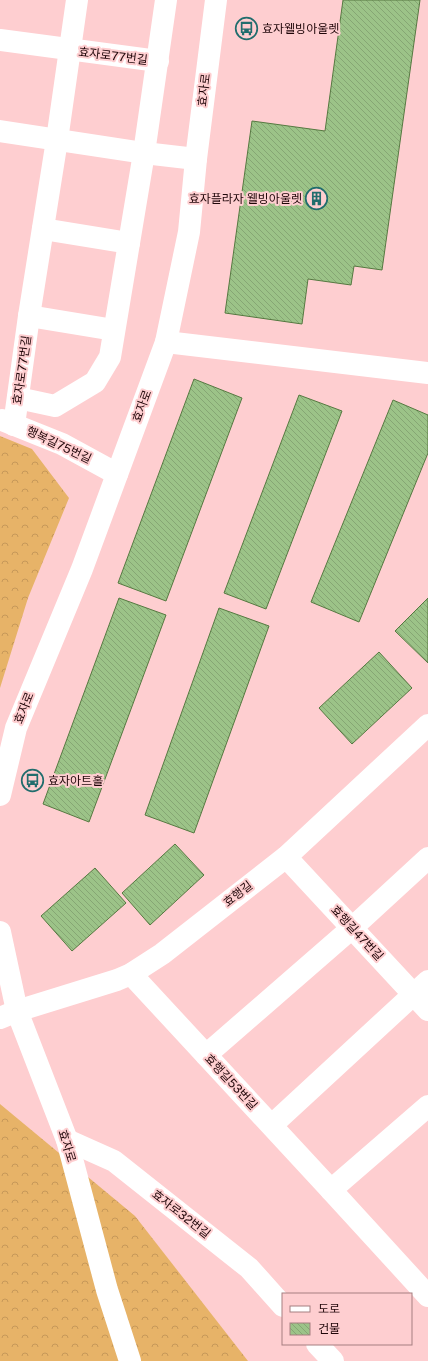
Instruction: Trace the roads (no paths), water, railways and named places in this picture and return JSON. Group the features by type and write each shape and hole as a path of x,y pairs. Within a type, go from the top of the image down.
{"street":[{"name":"효자로77번길","path":"7,422 18,398 77,0"},
{"path":"18,398 55,406 96,382 110,358 144,153 166,0"},
{"name":"효자로","path":"0,795 16,728 82,569 166,342 189,232 196,159 216,0"},
{"name":"효자로77번길","path":"0,40 158,61"},
{"path":"0,130 144,153 196,159"},
{"path":"43,229 129,243"},
{"path":"29,316 114,330"},
{"path":"166,342 428,373"},
{"name":"행복길75번길","path":"7,422 62,444 117,474"},
{"name":"효행길","path":"9,1014 117,980 131,974 162,954 286,857 428,725"},
{"name":"효행길47번길","path":"286,857 352,928 421,987 428,1010"},
{"path":"206,1055 352,928 428,858"},
{"name":"효자로","path":"0,932 9,1014 66,1140 107,1290 130,1361"},
{"name":"효행길53번길","path":"131,974 272,1125 428,1296"},
{"path":"272,1125 421,987"},
{"path":"331,1190 428,1106"},
{"name":"효자로32번길","path":"66,1140 114,1161 248,1268 282,1305"},
{"path":"318,1345 333,1361"}],"place":[{"name":"효자웰빙아울렛","path":"247,29"},
{"name":"효자플라자 웰빙아울렛","path":"317,199"},
{"name":"효자아트홀","path":"32,781"}]}
